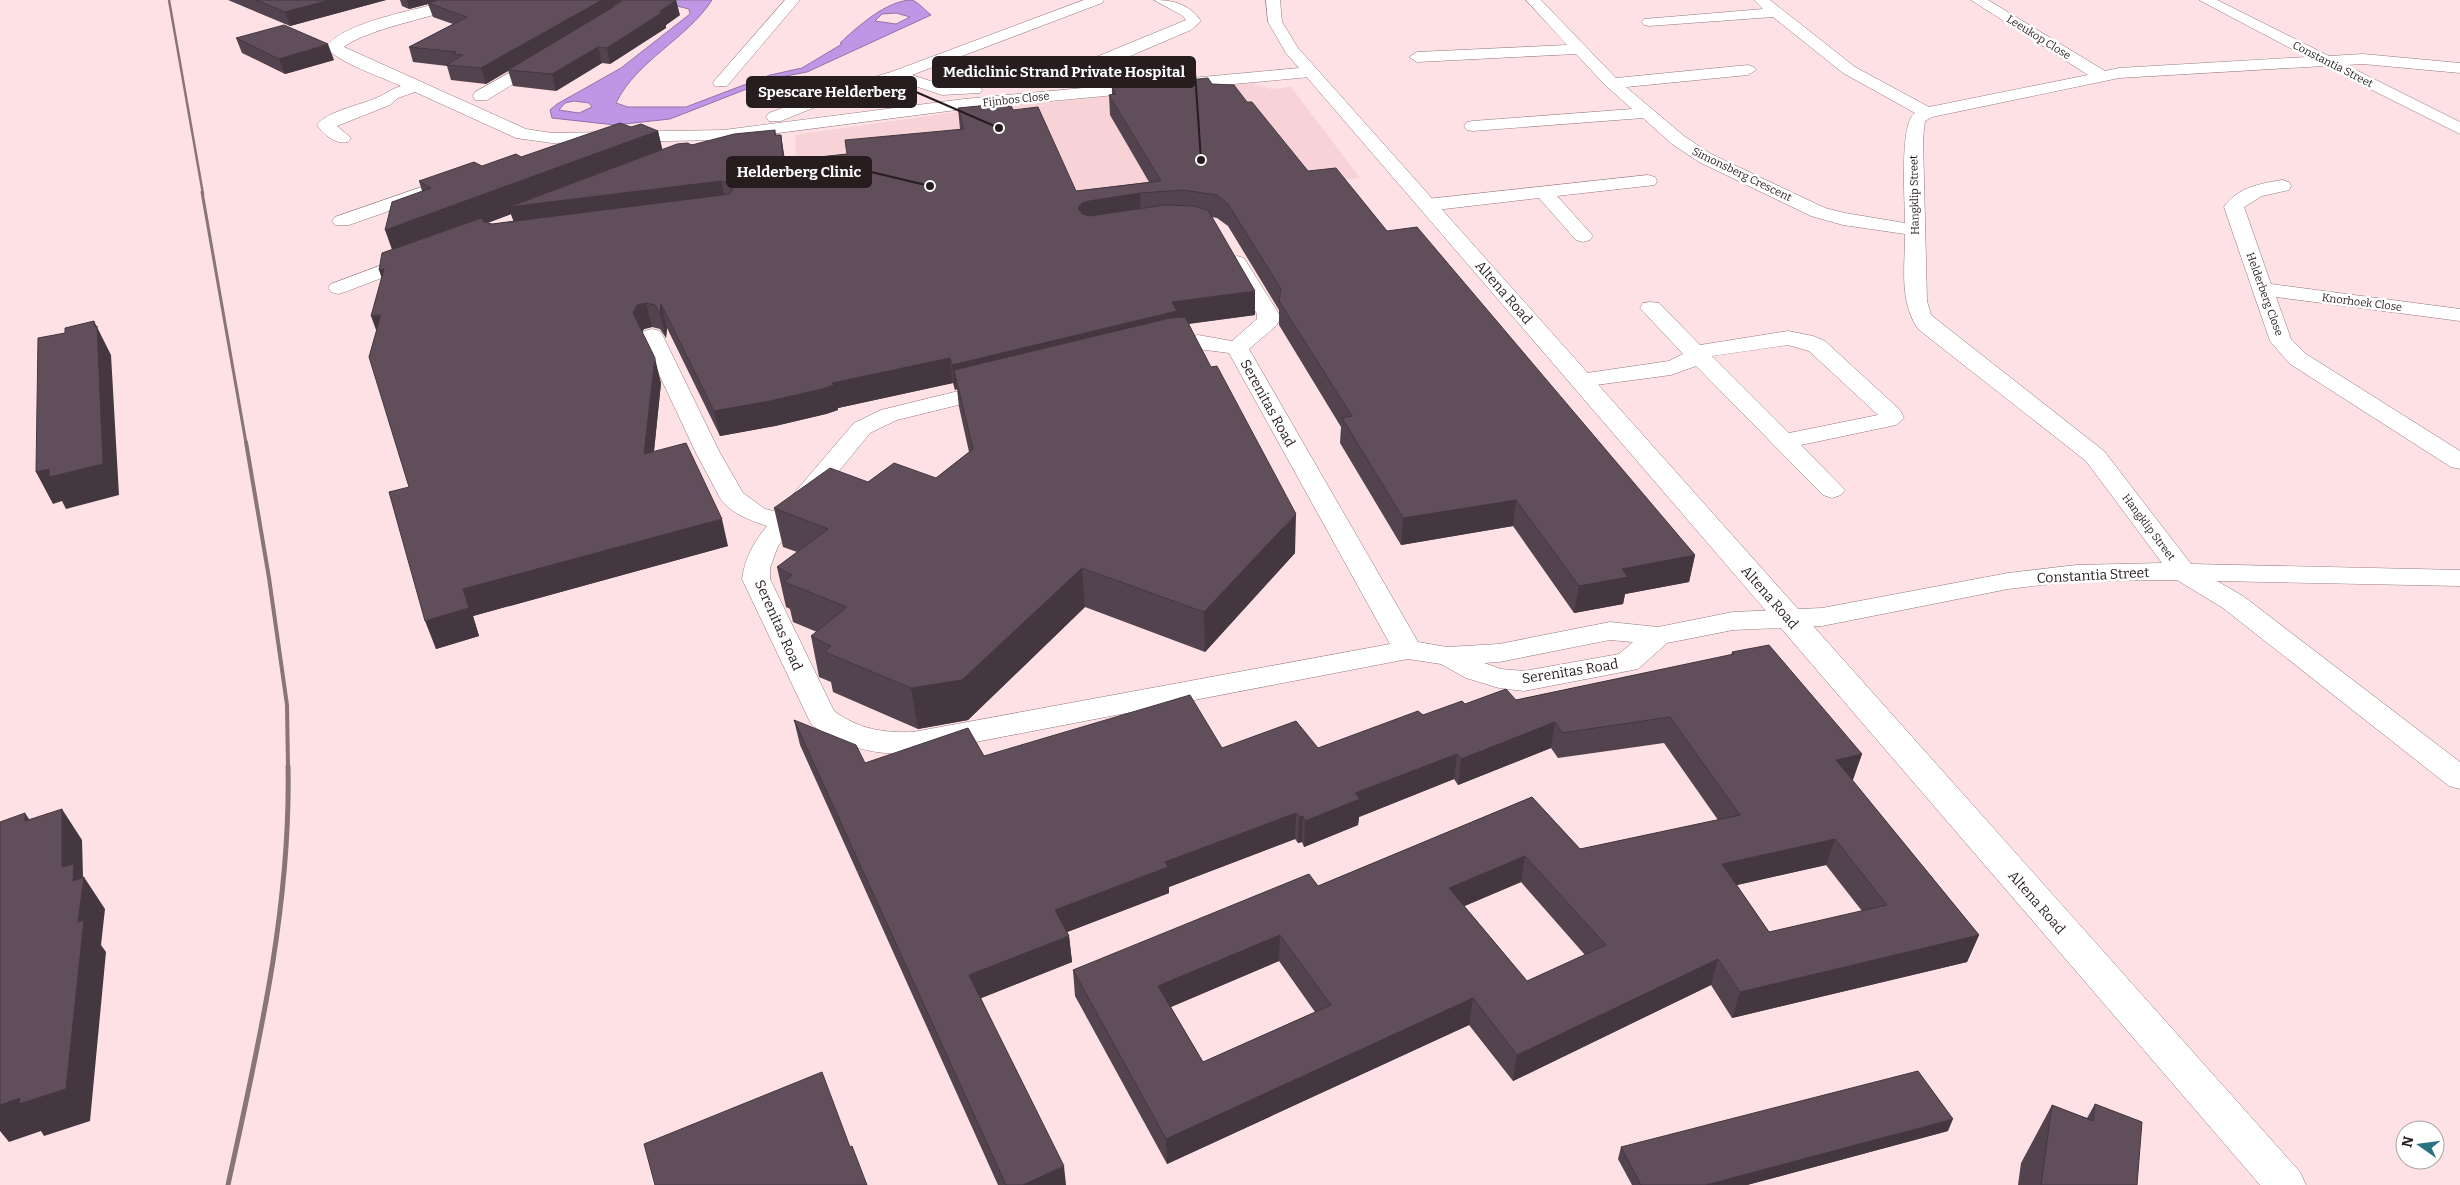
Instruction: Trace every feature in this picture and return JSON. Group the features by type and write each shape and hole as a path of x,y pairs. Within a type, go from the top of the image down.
{"street":[{"name":"Fijnbos Close","path":"465,0 374,26 349,37 334,47 348,56 529,136 813,134 964,104 1310,72"},
{"path":"721,83 793,0"},
{"path":"1067,0 1090,2"},
{"path":"897,75 950,92 1038,84 1054,80 1186,27 1194,21 1188,13 1161,0"},
{"name":"Altena Road","path":"1273,0 1273,14 1278,30 1291,50 2286,1185"},
{"name":"Simonsberg Crescent","path":"1534,0 1612,83 1678,140 1705,158 1818,212 1843,219 1915,230"},
{"path":"1760,0 1849,70 1927,113 2100,75 2325,60 2374,60 2460,68"},
{"name":"Leeukop Close","path":"1978,0 2100,75"},
{"name":"Constantia Street","path":"2206,0 2460,129"},
{"path":"775,117 837,93 897,75 1090,2"},
{"path":"1649,22 1775,12"},
{"path":"1417,57 1580,49"},
{"path":"481,96 558,50"},
{"path":"1612,83 1748,70"},
{"path":"342,138 326,125 338,118 384,101 392,94 417,86"},
{"path":"1473,126 1646,113"},
{"name":"Hangklip Street","path":"1927,113 1917,119 1914,140 1916,301 1920,314 1926,324 2095,456 2183,572"},
{"path":"543,156 598,137"},
{"path":"713,153 782,146"},
{"path":"342,221 432,188 480,175"},
{"path":"1427,205 1648,181"},
{"name":"Helderberg Close","path":"2282,186 2245,196 2237,201 2234,206 2282,341 2298,359 2460,462"},
{"path":"1544,193 1583,236"},
{"path":"1226,243 1268,314 1268,321 1237,348"},
{"path":"338,288 429,254"},
{"name":"Knorhoek Close","path":"2263,290 2460,315"},
{"path":"1651,308 1832,490"},
{"path":"652,336 708,453 733,498 756,514 783,522"},
{"path":"1695,352 1788,338 1805,341 1817,346 1892,415 1892,418 1888,420 1783,440"},
{"name":"Serenitas Road","path":"1134,355 1172,345 1198,342 1237,348 1408,650"},
{"path":"1581,380 1671,368 1692,359 1695,352"},
{"name":"Serenitas Road","path":"1019,383 889,415 871,422 852,438 765,545 757,568 756,579 822,717 848,735 876,742 895,744 931,740 1408,650 1446,656 1476,671 1509,680 1524,681 1628,662 1658,636 1733,621 1789,619"},
{"path":"2183,572 2233,602 2460,778"},
{"name":"Constantia Street","path":"1789,619 1822,617 2008,581 2076,573 2183,572 2460,578"}],"shaded area":[{"path":"677,0 712,0 689,27 636,74 616,103 628,107 686,107 770,75 802,68 842,44 840,43 864,22 893,4 912,0 931,15 807,72 775,78 670,119 615,125 552,118 550,110 557,104 621,68 690,14 689,9 673,5","holes":["896,13 910,17 896,24 875,21 882,14","574,101 589,103 592,107 579,113 559,110 565,103"]},
{"path":"1251,83 1271,89 1291,87 1360,178 1077,213 791,165 796,153 795,135 984,108"}],"building":[{"path":"256,0 330,0 285,12"},
{"path":"438,0 602,0 481,68 446,65 463,55 453,54 456,52 409,47 467,17 428,3"},
{"path":"625,0 676,0 659,12 663,12 607,48 598,47 552,74 508,70"},
{"path":"284,25 328,44 279,59 236,38"},
{"path":"1208,78 1212,84 1234,85 1247,102 1252,102 1308,171 1336,168 1387,231 1417,227 1695,555 1622,569 1628,577 1579,586 1516,500 1403,518 1342,418 1352,416 1279,301 1281,289 1228,204 1217,195 1183,190 1140,193 1089,201 1082,203 1078,208 1082,214 1090,216 1165,205 1194,206 1208,210 1255,291 1172,302 1177,311 952,365 950,358 832,383 834,385 822,389 770,401 714,411 661,304 660,314 655,305 646,303 637,305 633,313 655,358 644,454 686,443 722,519 463,589 469,608 425,621 389,492 409,487 369,357 380,318 380,315 371,316 384,269 379,270 382,253 481,218 484,222 492,224 730,194 733,188 729,183 721,181 509,207 677,144 687,143 692,145 734,134 775,130 775,135 781,135 783,161 847,154 845,140 964,129 958,108 1010,103 1013,110 1038,107 1076,191 1161,181 1109,95 1116,94 1112,88"},
{"path":"620,123 631,127 641,124 658,131 385,230 392,202 431,188 419,181 474,162 482,166 516,154 521,157"},
{"path":"1185,317 1211,367 1217,366 1296,514 1204,612 1082,568 962,680 911,688 825,652 831,646 811,636 847,607 784,582 792,575 777,567 828,529 774,508 830,468 868,482 894,463 936,478 973,449 954,370 1170,318"},
{"path":"94,321 95,327 97,326 103,464 49,477 49,469 36,472 38,338 65,333 65,328"},
{"path":"1769,645 1862,754 1836,760 1979,935 1740,992 1718,959 1517,1055 1473,998 1166,1139 1073,970 1309,874 1318,886 1532,797 1580,849 1740,815 1670,717 1562,733 1555,722 1461,759 1457,754 1355,793 1360,799 1305,821 1303,816 1299,817 1296,813 1165,862 1168,867 1055,910 1069,936 969,975 1064,1166 1023,1185 1006,1185 794,720 856,745 865,763 968,728 984,756 1190,695 1222,748 1296,721 1318,748 1418,711 1423,715 1462,701 1465,704 1506,689 1516,700 1734,654 1732,652","holes":["1835,839 1887,905 1769,932 1722,864","1525,856 1606,945 1527,981 1449,888","1280,935 1331,1005 1203,1062 1158,986"]},
{"path":"62,809 62,867 74,864 73,881 84,877 78,922 84,920 66,1089 19,1104 20,1098 0,1105 0,822 25,813 25,821"},
{"path":"1918,1071 1953,1119 1706,1185 1641,1185 1621,1147"},
{"path":"822,1072 850,1147 852,1146 867,1185 655,1185 644,1144"},
{"path":"2095,1104 2142,1122 2137,1185 2041,1185 2052,1105 2093,1121"}],"railway":[{"path":"169,0 203,194"},
{"path":"202,192 246,443"},
{"path":"246,442 269,578 287,705 288,767"},
{"path":"228,1185 261,1029 278,925 288,819 288,767"}],"place":[{"name":"Spescare Helderberg","path":"999,128"},
{"name":"Mediclinic Strand Private Hospital","path":"1201,160"},
{"name":"Helderberg Clinic","path":"930,186"}]}
